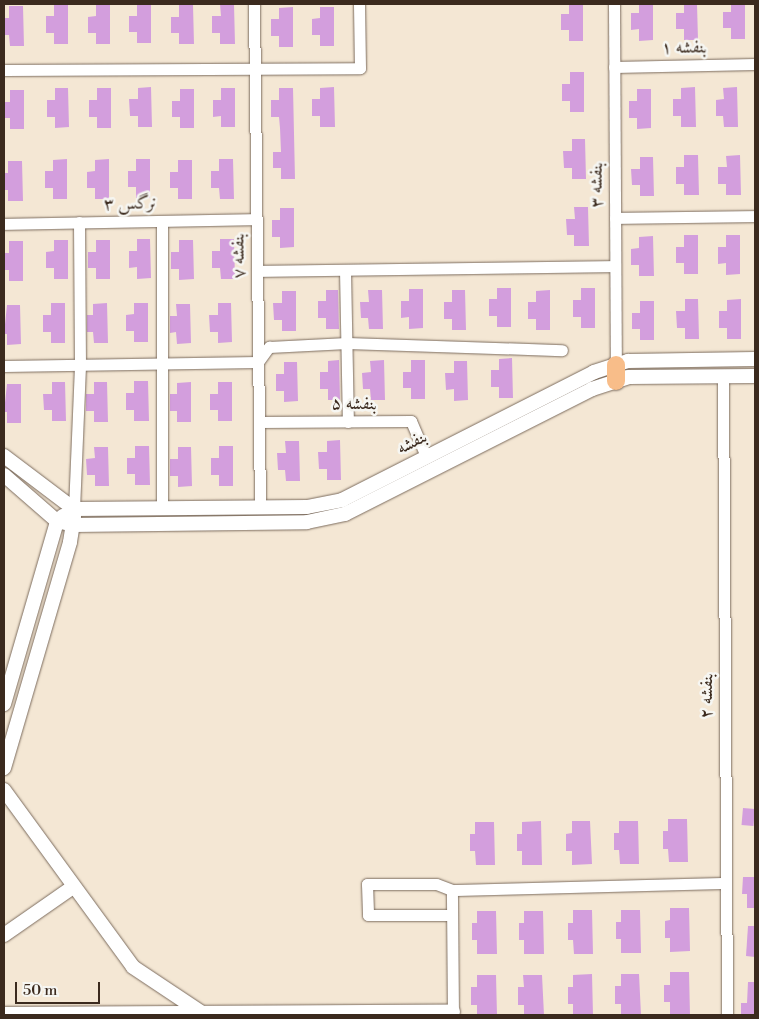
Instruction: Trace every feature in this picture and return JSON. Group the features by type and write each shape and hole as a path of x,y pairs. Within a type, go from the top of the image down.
{"street":[{"name":"بنفشه ۷","path":"254,4 260,508"},
{"path":"4,70 360,68 359,4"},
{"name":"بنفشه ۳","path":"614,4 616,373"},
{"name":"بنفشه ۱","path":"614,67 755,64"},
{"path":"615,218 755,216"},
{"name":"نرگس ۳","path":"4,224 256,219"},
{"path":"162,221 162,508"},
{"path":"4,768 74,525 80,365 79,222"},
{"path":"257,271 615,266"},
{"path":"345,270 348,422"},
{"path":"4,366 258,362 269,347 347,343 562,350"},
{"name":"بنفشه","path":"57,520 74,525 307,522 345,514 592,390 616,373 628,361 755,359"},
{"name":"بنفشه","path":"74,509 306,507 342,500 594,372 616,373 628,377 755,376"},
{"name":"بنفشه ۲","path":"723,376 727,1015"},
{"name":"بنفشه ۵","path":"259,422 411,421 426,457"},
{"path":"4,456 74,509"},
{"path":"4,475 57,520"},
{"path":"4,704 57,520 74,509"},
{"path":"22,644 39,649"},
{"path":"4,790 132,967 202,1014"},
{"path":"452,915 368,915 368,884 436,884 452,890 726,883"},
{"path":"4,935 73,887"},
{"path":"4,1014 453,1014 452,890"}],"building":[{"path":"68,4 68,44 54,44 54,33 46,33 46,16 54,16 54,5"},
{"path":"110,4 110,44 96,44 96,33 88,33 88,17 96,16 96,5"},
{"path":"137,4 151,4 151,43 137,43 137,32 129,32 129,16 137,16"},
{"path":"220,4 234,4 235,44 220,44 220,33 212,33 212,16 221,16"},
{"path":"569,4 583,4 583,41 569,41 569,30 561,30 561,14 569,14"},
{"path":"639,4 653,4 653,40 639,41 639,29 631,30 631,13 639,13"},
{"path":"684,4 697,4 698,40 684,40 684,29 676,29 676,13 684,13"},
{"path":"731,4 745,4 745,39 731,39 731,28 723,28 723,12 731,12"},
{"path":"179,5 193,5 194,44 179,44 179,33 171,33 171,17 179,17"},
{"path":"9,6 23,6 24,46 10,46 9,35 4,35 4,18 9,18"},
{"path":"293,7 293,47 279,47 279,36 271,36 271,19 279,19 279,8"},
{"path":"320,7 334,7 334,46 320,46 320,35 312,35 312,19 320,18"},
{"path":"570,72 584,72 584,112 570,112 570,101 562,101 562,84 570,84"},
{"path":"151,87 152,127 138,127 138,116 130,116 129,99 138,99 138,88"},
{"path":"334,87 335,127 320,127 320,116 312,116 312,99 320,99 320,88"},
{"path":"695,87 696,127 681,127 681,116 673,116 673,99 681,99 681,88"},
{"path":"737,87 738,127 724,127 723,116 716,116 716,100 724,99 723,88"},
{"path":"55,88 68,88 69,127 55,128 55,117 47,117 47,100 55,100"},
{"path":"97,88 111,88 111,128 97,128 97,117 89,117 89,100 97,100"},
{"path":"221,88 235,88 235,127 221,127 221,116 213,117 213,100 221,100"},
{"path":"279,88 293,88 295,179 281,179 281,168 273,168 273,152 281,152 279,117 271,117 271,100 279,100"},
{"path":"180,89 194,89 194,128 180,128 180,117 172,117 172,101 180,101"},
{"path":"637,89 651,89 651,128 637,129 637,118 629,118 629,101 637,101"},
{"path":"10,90 24,90 24,129 10,129 10,118 4,118 4,102 10,102"},
{"path":"572,139 585,139 586,179 572,179 572,168 564,168 563,151 572,151"},
{"path":"684,155 698,155 699,195 684,195 684,184 676,184 676,167 684,167"},
{"path":"740,155 741,195 726,195 726,184 718,184 718,167 727,167 726,156"},
{"path":"640,157 653,157 654,196 640,196 640,185 632,185 631,169 640,169"},
{"path":"67,159 67,199 53,199 53,188 45,188 45,171 53,171 53,160"},
{"path":"109,159 109,199 95,199 95,188 87,188 87,172 95,171 95,160"},
{"path":"136,159 150,159 150,198 136,198 136,187 128,187 128,171 136,171"},
{"path":"219,159 233,159 234,199 220,199 219,188 211,188 211,171 219,171"},
{"path":"178,160 192,160 192,199 178,199 178,188 170,188 170,172 178,172"},
{"path":"8,161 22,161 23,201 8,201 8,190 4,190 4,173 8,173"},
{"path":"574,207 588,207 589,246 574,246 574,235 567,235 566,219 575,219"},
{"path":"280,208 294,208 294,247 280,248 280,237 272,237 272,220 280,220"},
{"path":"684,235 698,235 698,274 684,274 684,263 676,263 676,247 684,247"},
{"path":"726,235 740,235 740,274 726,275 726,263 718,264 718,247 726,247"},
{"path":"653,236 654,276 639,276 639,265 631,265 631,249 639,248 639,237"},
{"path":"137,239 150,239 151,278 137,279 137,267 129,268 129,251 137,251"},
{"path":"220,239 234,239 235,279 221,279 220,268 212,268 212,251 220,251"},
{"path":"54,240 68,240 68,279 54,279 54,268 46,268 46,252 54,251"},
{"path":"96,240 110,240 110,279 96,279 96,268 88,268 88,252 96,252"},
{"path":"179,240 193,240 194,279 179,280 179,269 171,269 171,252 179,252"},
{"path":"9,241 23,241 23,281 9,281 9,270 4,270 4,253 9,253"},
{"path":"497,288 511,288 511,327 497,327 497,316 489,316 489,299 497,299"},
{"path":"581,288 595,288 595,328 581,328 581,317 573,317 573,300 581,300"},
{"path":"409,289 423,289 423,328 409,329 409,317 401,318 401,301 409,301"},
{"path":"326,290 338,290 339,329 326,329 326,318 318,318 318,301 326,301"},
{"path":"368,290 382,290 383,329 369,329 368,318 361,318 360,302 369,302"},
{"path":"452,290 465,290 466,330 452,330 452,319 444,319 444,302 452,302"},
{"path":"550,290 550,330 536,330 536,319 528,319 528,302 536,302 536,291"},
{"path":"282,291 296,291 296,331 282,331 282,320 274,320 273,303 282,303"},
{"path":"685,299 698,299 699,339 685,339 685,328 677,328 676,311 685,311"},
{"path":"741,299 741,339 727,339 727,328 719,328 719,311 727,311 727,300"},
{"path":"640,301 654,301 654,340 640,340 640,329 632,329 632,313 640,313"},
{"path":"51,303 65,303 65,343 51,343 51,332 43,332 43,315 51,315"},
{"path":"107,303 108,343 94,343 93,332 87,332 87,315 93,315 93,304"},
{"path":"134,303 148,303 148,342 134,342 134,331 126,331 126,315 134,314"},
{"path":"218,303 231,303 232,342 218,343 218,332 210,332 209,315 218,315"},
{"path":"176,304 190,304 191,343 177,344 176,332 170,333 170,316 177,316"},
{"path":"7,305 20,305 21,344 7,345 7,334 4,334"},
{"path":"512,358 513,398 499,398 499,387 491,387 491,370 499,370 499,359"},
{"path":"339,360 340,400 328,400 328,389 320,389 320,372 328,372 328,361"},
{"path":"384,360 385,400 371,400 370,389 363,389 362,373 371,372 370,361"},
{"path":"411,360 425,360 425,399 411,399 411,388 403,388 403,372 411,372"},
{"path":"454,361 467,361 468,400 454,401 454,389 446,390 445,373 454,373"},
{"path":"284,362 297,362 298,401 284,402 284,391 276,391 276,374 284,374"},
{"path":"134,381 148,381 149,421 134,421 134,410 126,410 126,393 134,393"},
{"path":"52,382 65,382 66,421 52,421 52,410 44,410 43,394 52,394"},
{"path":"94,382 107,382 108,422 94,422 94,411 86,411 86,394 94,394"},
{"path":"191,382 191,422 177,422 177,411 170,411 170,394 177,394 177,383"},
{"path":"218,382 232,382 232,421 218,421 218,410 210,410 210,394 218,394"},
{"path":"7,384 21,384 21,423 7,423 7,412 4,412"},
{"path":"340,440 341,480 327,480 327,469 319,469 318,452 327,452 327,441"},
{"path":"285,441 299,441 300,481 286,481 285,470 278,470 277,453 286,453"},
{"path":"135,446 149,446 150,485 135,485 135,474 127,474 127,458 135,458"},
{"path":"219,446 233,446 233,486 219,486 219,475 211,475 211,458 219,458"},
{"path":"94,447 108,447 109,486 95,486 95,475 87,475 86,459 95,458"},
{"path":"178,447 191,447 192,486 178,487 178,476 170,476 170,459 178,459"},
{"path":"743,808 755,809 753,826 742,825"},
{"path":"668,819 687,819 688,862 669,862 668,849 663,849 663,831 668,831"},
{"path":"541,821 542,865 522,865 522,851 517,851 517,834 522,834 522,822"},
{"path":"572,821 590,821 592,864 572,865 572,851 566,851 566,834 572,833"},
{"path":"619,821 638,821 639,864 620,864 619,850 614,850 614,833 619,833"},
{"path":"475,822 494,822 495,865 476,865 475,851 470,851 470,834 475,834"},
{"path":"743,877 755,877 755,908 747,908 747,894 742,894"},
{"path":"670,908 689,908 690,951 670,952 670,938 665,938 665,921 670,920"},
{"path":"573,910 592,910 593,954 574,954 573,940 568,940 568,923 573,923"},
{"path":"621,910 640,910 641,953 621,953 621,939 616,939 616,922 621,922"},
{"path":"477,911 496,911 497,954 477,954 477,940 472,940 472,923 477,923"},
{"path":"524,911 543,911 544,954 524,954 524,940 519,940 519,923 524,923"},
{"path":"748,926 755,926 755,957 746,956"},
{"path":"670,972 689,972 690,1015 670,1015 670,1002 664,1002 664,985 670,985"},
{"path":"592,974 593,1015 573,1015 573,1004 568,1004 568,987 573,987 573,975"},
{"path":"621,974 639,974 641,1015 621,1015 621,1004 615,1004 615,986 621,986"},
{"path":"477,975 496,975 497,1015 477,1015 477,1005 471,1005 471,987 477,987"},
{"path":"523,975 542,975 544,1015 524,1015 524,1005 518,1005 518,987 524,987"},
{"path":"748,982 755,982 755,1015 741,1015 741,1003 747,1003"}]}
